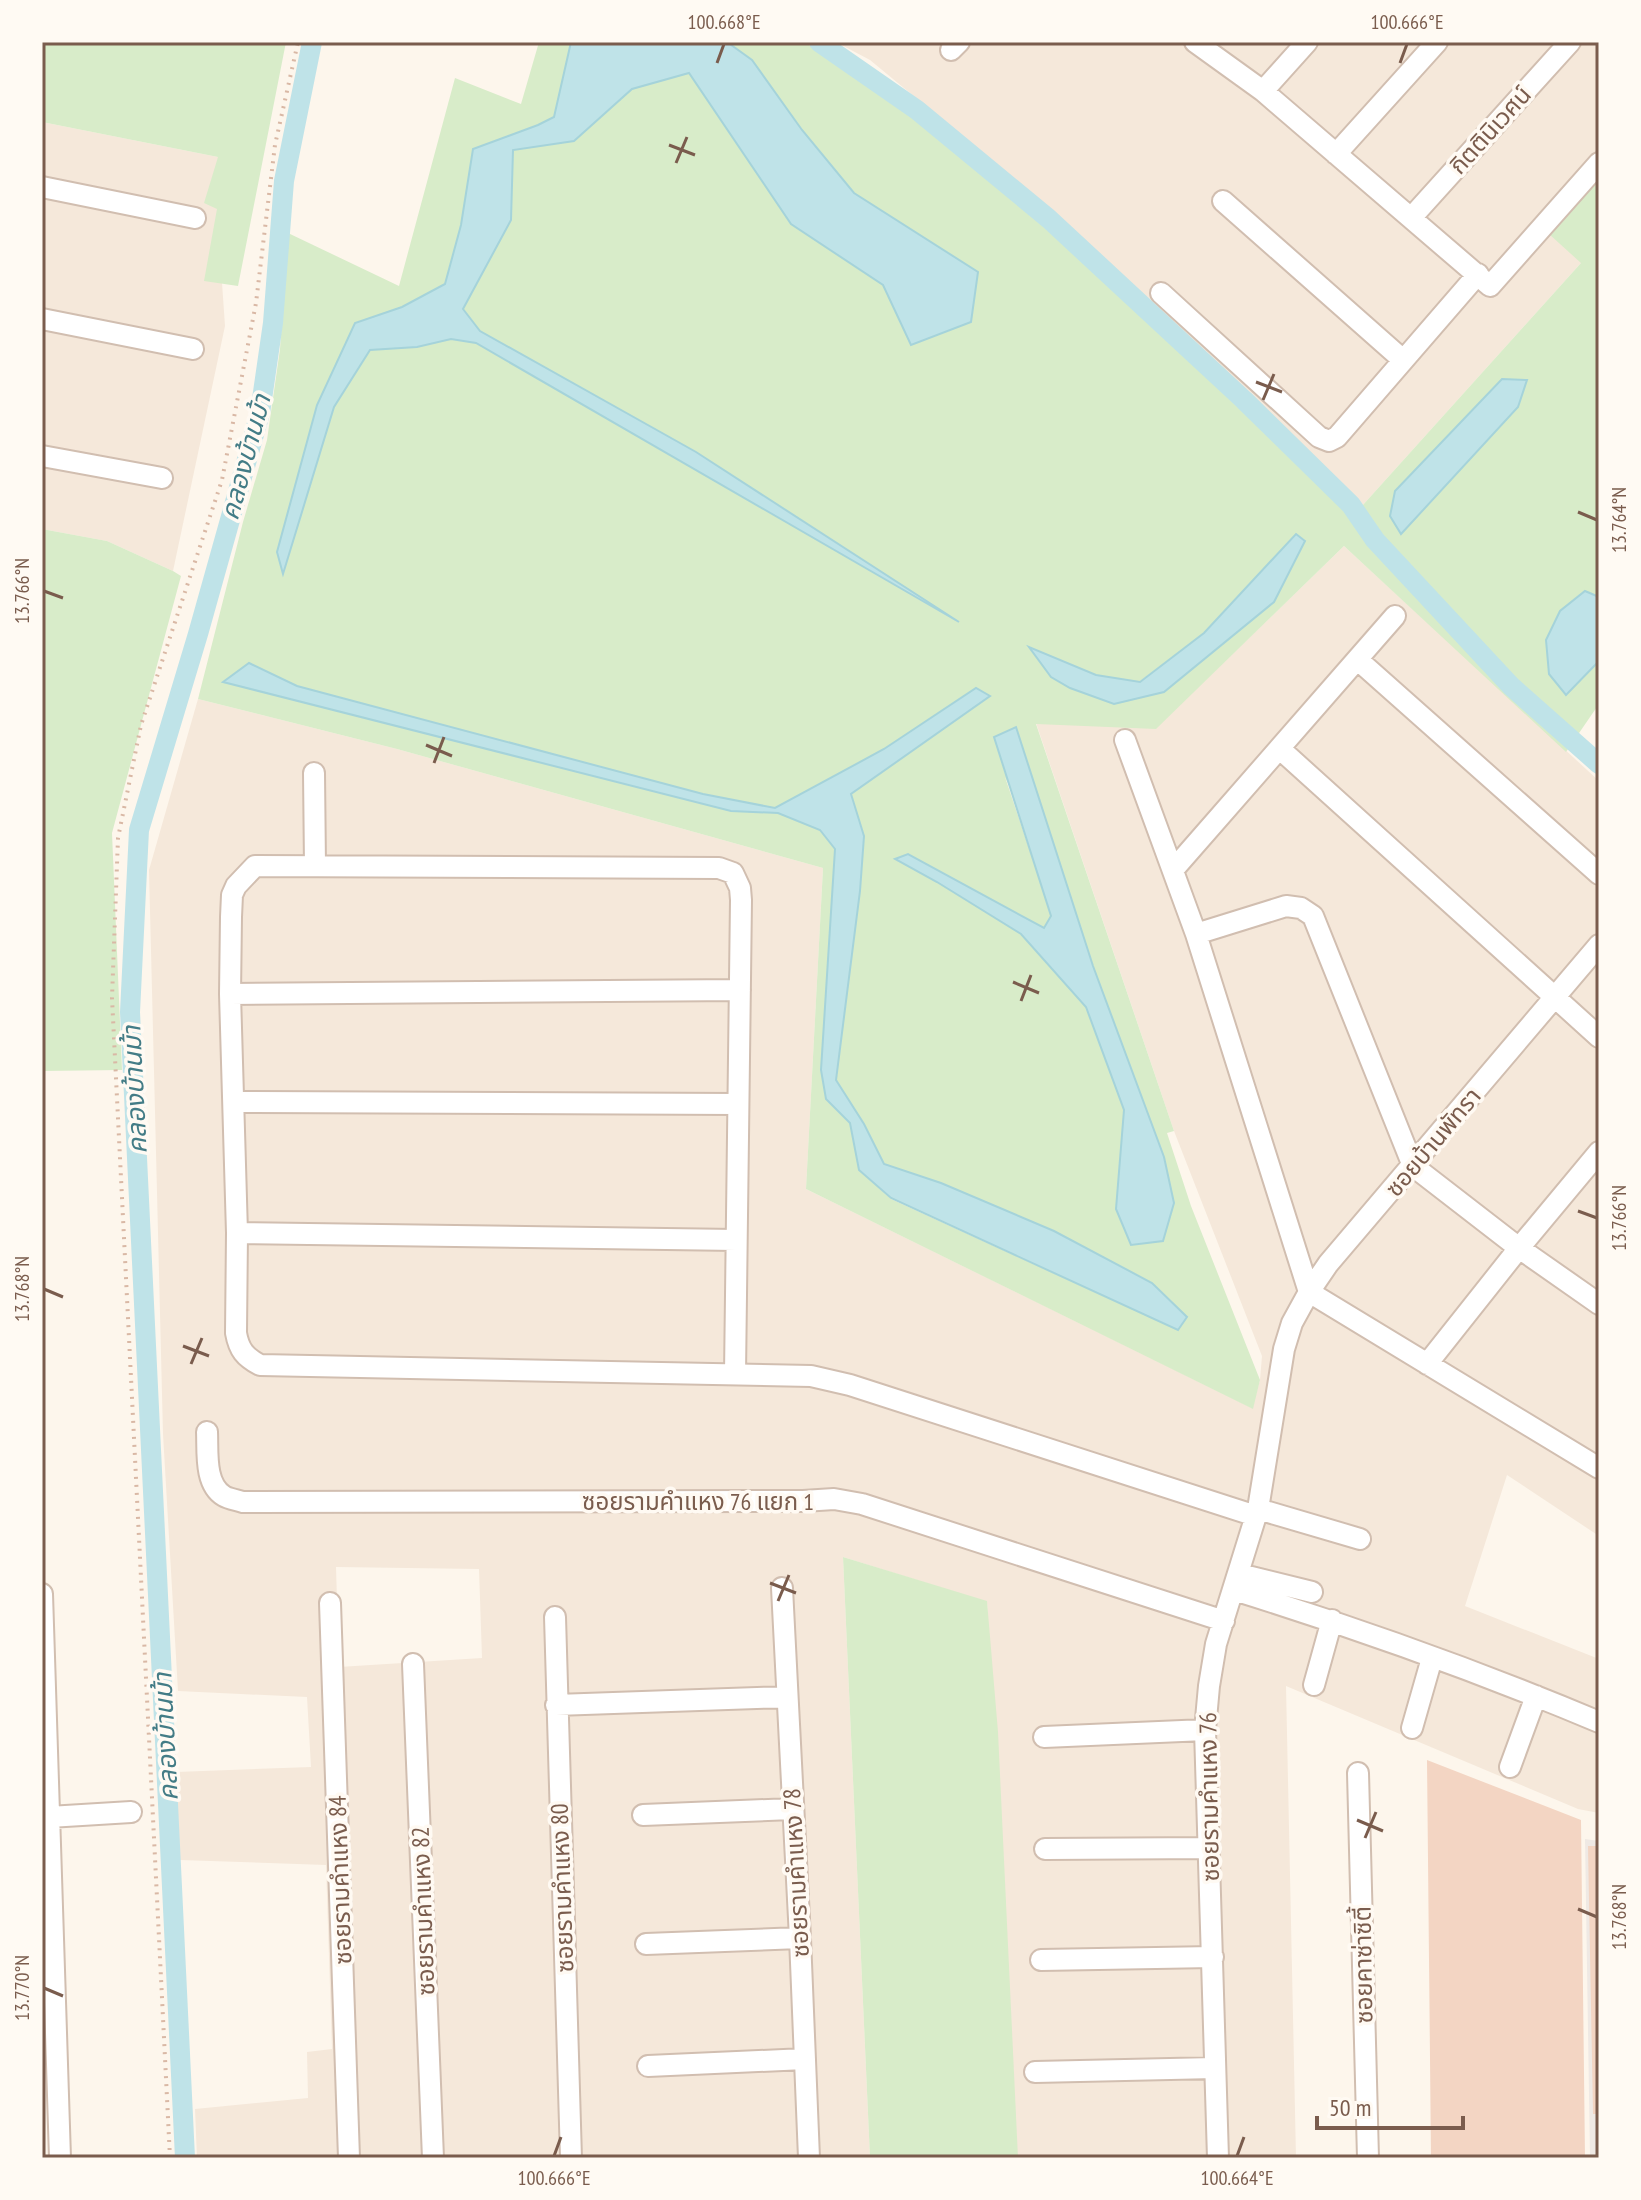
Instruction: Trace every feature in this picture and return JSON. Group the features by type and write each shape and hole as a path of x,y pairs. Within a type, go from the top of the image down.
{"street":[{"path":"1195,42 1263,91 1490,286 1599,163"},
{"path":"1263,91 1307,42"},
{"path":"1336,154 1437,42"},
{"name":"กิตตินิเวศน์","path":"1411,218 1570,42"},
{"path":"42,187 195,218"},
{"path":"1223,201 1403,360"},
{"path":"1161,293 1319,437 1329,441 1337,437 1478,274"},
{"path":"42,319 193,349"},
{"path":"42,456 162,478"},
{"path":"1173,870 1395,616"},
{"path":"1358,660 1599,874"},
{"path":"1125,740 1196,934 1309,1292 1599,1468"},
{"path":"1280,749 1599,1037"},
{"path":"314,773 315,866"},
{"path":"735,1374 740,888 733,873 719,868 255,866 236,886 232,895 230,994 237,1233 236,1333 239,1347 248,1358 260,1365 811,1376 850,1385 1257,1512 1360,1539"},
{"path":"1196,934 1286,906 1301,908 1313,916 1413,1166 1519,1248 1599,1304"},
{"name":"ซอยบ้านพัทรา","path":"1284,1349 1292,1323 1328,1264 1599,945"},
{"path":"230,994 740,990"},
{"path":"234,1102 738,1104"},
{"path":"1427,1364 1519,1248 1595,1165"},
{"path":"237,1233 736,1240"},
{"name":"ซอยรามคำแหง 76","path":"1218,2158 1205,1730 1216,1644 1257,1512 1284,1349"},
{"name":"ซอยรามคำแหง 76 แยก 1","path":"207,1432 208,1466 213,1482 225,1497 243,1502 834,1499 862,1504 1224,1621"},
{"path":"1236,1582 1312,1592"},
{"path":"1236,1582 1599,1722"},
{"name":"ซอยรามคำแหง 78","path":"782,1588 809,2158"},
{"path":"42,1594 60,2158"},
{"name":"ซอยรามคำแหง 84","path":"330,1603 349,2158"},
{"name":"ซอยรามคำแหง 80","path":"555,1617 571,2158"},
{"path":"1314,1685 1332,1620"},
{"path":"1412,1728 1432,1658"},
{"name":"ซอยรามคำแหง 82","path":"413,1664 433,2158"},
{"path":"1510,1767 1536,1696"},
{"path":"556,1705 787,1697"},
{"path":"1044,1737 1205,1730"},
{"name":"ซอยคาซ่าซิตี้","path":"1358,1773 1368,2158"},
{"path":"643,1815 792,1809"},
{"path":"49,1817 131,1812"},
{"path":"1045,1849 1210,1848"},
{"path":"646,1944 800,1938"},
{"path":"1041,1960 1213,1957"},
{"path":"648,2066 805,2059"},
{"path":"1035,2072 1215,2068"}],"path":[{"path":"170,2158 112,998 118,838 141,725 222,480 256,303 275,145 298,42"}],"shaded area":[{"path":"836,42 1599,42 1599,178 1581,263 1362,506 1002,169 870,60"},
{"path":"42,122 233,160 220,254 225,326 173,571 107,541 42,529"},
{"path":"1344,546 1599,781 1599,1536 1507,1475 1465,1606 1599,1659 1599,1813 1578,1809 1286,1686 1296,2158 1017,2158 987,1602 843,1557 870,2158 197,2158 195,2109 308,2098 307,2052 332,2049 326,1865 180,1860 176,1772 311,1767 307,1697 178,1691 163,1434 149,870 198,699 397,749 823,868 806,1189 1252,1408 1260,1380 1262,1356 1174,1131 1036,723 1156,728","holes":["336,1567 479,1569 482,1658 339,1667"]},
{"path":"1585,1839 1599,1841 1599,2158 1590,2158"}],"green space":[{"path":"42,42 286,42 238,286 204,281 217,209 204,203 218,157 42,122"},
{"path":"539,42 571,42 554,117 473,149 461,225 445,284 402,307 355,323 317,405 277,551 283,572 334,407 370,350 417,347 451,339 476,343 939,610 696,452 480,331 463,309 511,220 513,149 574,141 632,89 689,73 791,224 883,285 911,345 971,322 978,272 854,193 802,130 752,60 727,42 805,42 941,138 1046,223 1349,514 1362,506 1581,263 1549,234 1599,178 1599,597 1584,591 1560,611 1566,695 1599,661 1599,704 1566,752 1344,546 1156,729 1036,724 1174,1131 1167,1133 1191,1206 1260,1380 1253,1409 806,1189 823,868 397,749 198,699 267,440 280,349 288,233 399,286 455,78 521,104","holes":["1296,534 1305,540 1164,692 1114,704 1031,648 1096,675 1139,682 1204,633","249,663 297,686 703,794 775,808 884,749 976,688 990,696 851,794 864,836 836,1081 884,1164 941,1183 1054,1231 1151,1282 1186,1316 1178,1330 891,1199 859,1170 850,1123 826,1099 821,1070 835,849 820,830 778,813 731,811 224,682","1005,777 1093,966 1164,1157 1174,1203 1163,1241 1131,1244 1116,1209 1124,1110 1086,1007 1021,934 895,859 1044,929 1052,917"]},
{"path":"42,529 107,541 181,576 112,833 122,1070 42,1071"},
{"path":"843,1557 987,1601 998,1732 1018,2158 870,2158"}],"water":[{"path":"571,42 727,42 752,60 802,130 854,193 978,272 971,322 911,345 883,285 791,224 689,73 632,89 574,141 513,150 511,220 463,309 480,331 696,452 959,622 476,343 451,339 417,347 370,350 334,407 283,574 277,552 317,405 355,323 402,307 445,284 461,225 473,149 554,117"},
{"path":"1502,379 1527,380 1518,407 1401,534 1390,516 1395,491"},
{"path":"1296,534 1305,541 1274,602 1164,692 1114,704 1070,688 1051,677 1029,647 1096,675 1140,682 1204,633"},
{"path":"1585,591 1599,597 1599,661 1566,695 1549,674 1546,640 1560,611"},
{"path":"249,663 297,686 703,794 775,808 884,749 976,688 990,696 851,794 864,836 836,1080 864,1124 884,1164 941,1183 1054,1231 1152,1283 1187,1317 1178,1330 891,1198 859,1170 850,1123 826,1099 821,1070 835,849 820,830 778,813 731,811 223,682"},
{"path":"1016,727 1093,966 1164,1157 1174,1203 1163,1241 1131,1245 1116,1209 1124,1110 1086,1007 1021,934 895,859 908,854 1044,928 1051,916 994,737"}],"building":[{"path":"1427,1760 1581,1820 1585,2158 1431,2158"},
{"path":"1588,1846 1599,1846 1599,2114 1593,2114"}],"waterway":[{"name":"คลองบ้านม้า","path":"185,2158 130,1012 139,830 260,413 273,323 284,181 312,42"},
{"path":"819,42 917,110 1049,219 1244,400 1351,505 1375,540 1511,686 1599,764"}]}
